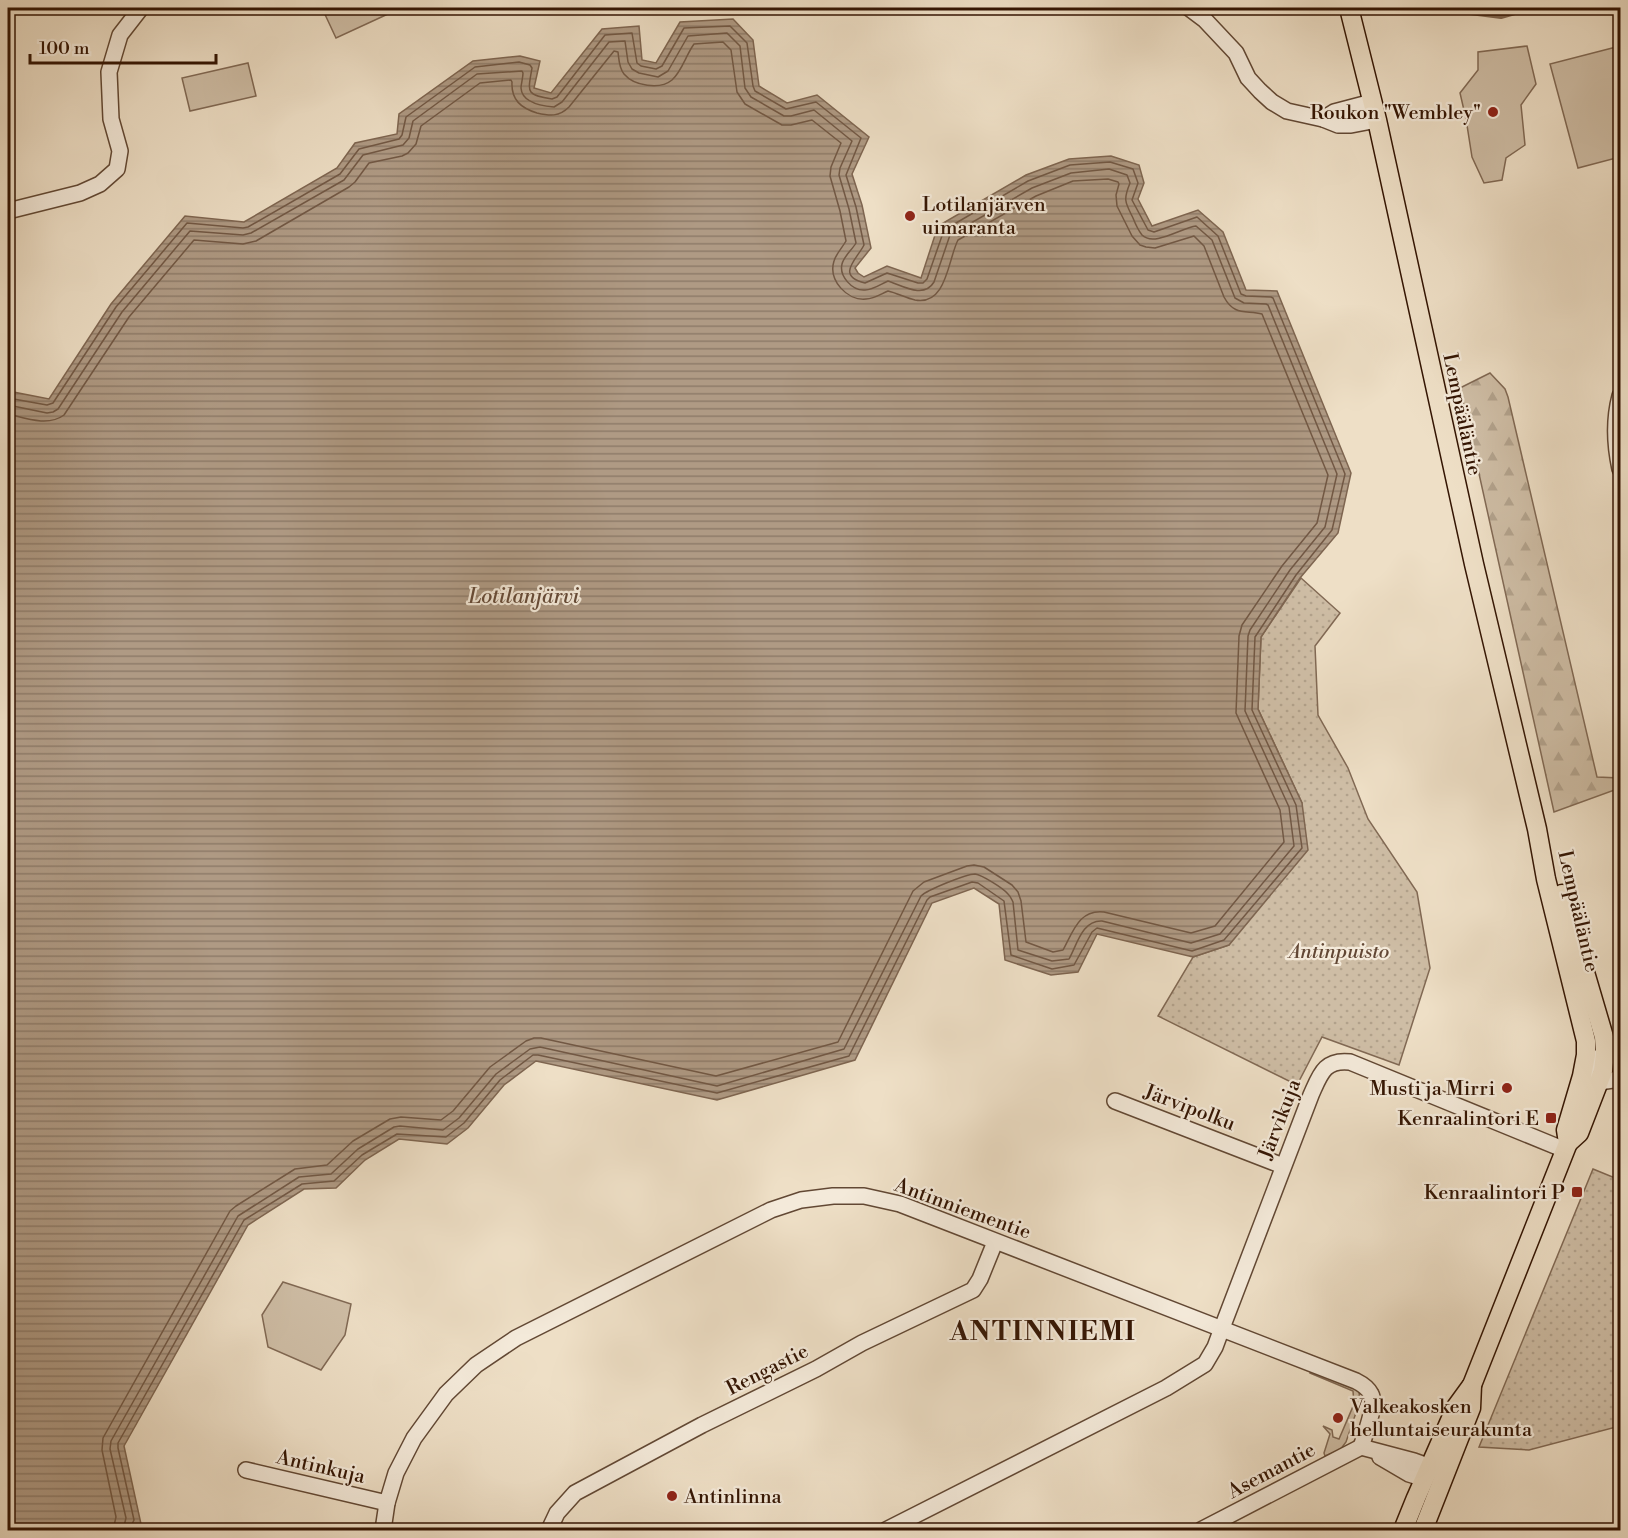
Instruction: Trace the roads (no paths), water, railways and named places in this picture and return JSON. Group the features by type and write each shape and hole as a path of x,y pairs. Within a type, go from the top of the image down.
{"main road":[{"name":"Lempääläntie","path":"1348,8 1375,111 1473,564 1538,829 1546,879 1586,1041 1586,1055 1591,1079 1579,1133 1566,1147 1472,1385 1472,1408 1434,1472 1404,1530"},
{"name":"Lempääläntie","path":"1538,829 1560,888 1604,1037 1613,1054 1603,1071 1591,1079"},
{"name":"Lempääläntie","path":"1423,1530 1434,1472"}],"street":[{"path":"8,211 80,193 100,184 117,169 120,151 111,120 109,72 120,35 141,8"},
{"path":"1189,8 1205,20 1221,38 1229,58 1260,92 1287,111 1323,119 1338,125 1351,125 1375,111"},
{"path":"1620,396 1617,452 1620,469"},
{"name":"Järvikuja","path":"1222,1328 1319,1077 1324,1068 1330,1064 1340,1061 1350,1062 1566,1147"},
{"path":"1591,1079 1620,1079"},
{"name":"Järvipolku","path":"1115,1101 1283,1166"},
{"name":"Antinniementie","path":"383,1530 387,1503 396,1473 414,1438 446,1394 476,1365 516,1338 771,1210 801,1200 833,1196 864,1196 900,1204 1356,1381 1365,1386 1371,1394 1373,1404 1361,1447"},
{"name":"Rengastie","path":"549,1530 557,1513 574,1493 702,1425 816,1369 862,1343 973,1290 995,1242"},
{"path":"886,1530 1191,1374 1205,1364 1222,1328"},
{"path":"1361,1447 1434,1472"},
{"name":"Asemantie","path":"1201,1530 1361,1447"},
{"name":"Antinkuja","path":"246,1470 387,1503"}],"water":[{"name":"Lotilanjärvi","path":"733,19 753,40 759,86 787,103 817,95 869,137 852,174 862,205 871,248 855,268 864,277 887,266 921,278 938,226 1026,175 1069,159 1111,156 1139,165 1144,183 1138,199 1152,226 1198,210 1223,232 1246,290 1277,291 1351,473 1338,533 1300,578 1261,637 1258,709 1302,803 1308,850 1229,945 1193,957 1097,934 1078,972 1051,975 1005,960 999,904 974,888 932,903 855,1060 717,1100 536,1061 504,1085 468,1128 447,1144 399,1139 365,1160 336,1188 304,1189 248,1225 124,1446 141,1524 133,1530 8,1530 8,391 49,399 111,304 185,216 244,222 337,168 355,143 397,134 399,114 473,61 520,56 540,61 534,88 551,93 602,29 639,26 642,60 656,63 680,22"}],"waterway":[{"path":"1439,9 1501,17 1533,8"}],"place":[{"name":"Roukon \"Wembley\"","path":"1493,112"},
{"name":"Lotilanjärven uimaranta","path":"910,216"},
{"name":"Musti ja Mirri","path":"1507,1088"},
{"name":"Kenraalintori E","path":"1551,1118"},
{"name":"Kenraalintori P","path":"1577,1192"},
{"name":"Valkeakosken helluntaiseurakunta","path":"1338,1418"},
{"name":"Antinlinna","path":"672,1496"}],"district":[{"name":"ANTINNIEMI","path":"1043,1331"}],"park label":[{"name":"Antinpuisto","path":"1339,951"}]}
